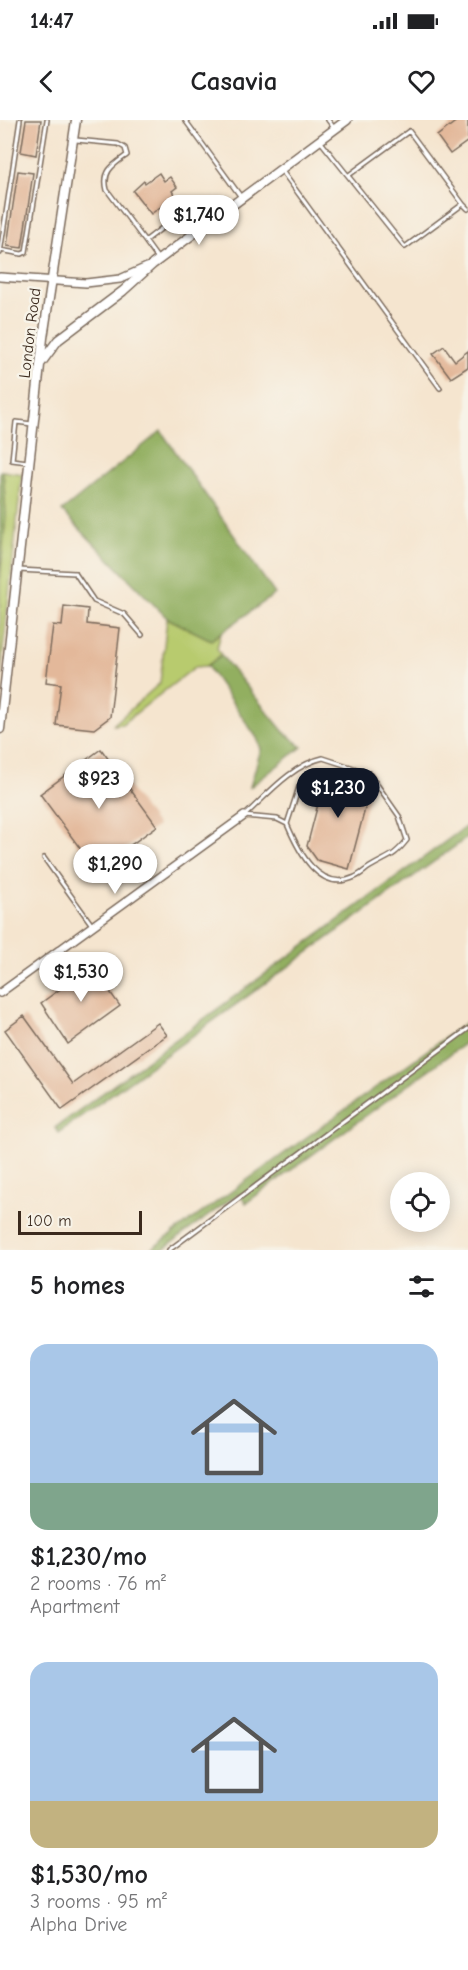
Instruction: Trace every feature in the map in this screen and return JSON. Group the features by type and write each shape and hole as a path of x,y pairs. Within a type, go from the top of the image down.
{"street":[{"name":"London Road","path":"0,729 51,281 76,120"},
{"path":"41,364 58,340 123,291 155,262 347,120"},
{"path":"0,277 86,283 106,282 120,279 155,262"},
{"path":"0,993 244,816"}],"lane":[{"path":"20,120 0,252 22,254 26,252 47,120"},
{"path":"185,120 242,198"},
{"path":"328,120 335,129"},
{"path":"348,176 409,131 468,209"},
{"path":"73,139 118,144 125,148 127,155 112,167 106,176 105,183 107,190 145,241 155,262"},
{"path":"320,140 405,247 464,204"},
{"path":"281,169 440,388"},
{"path":"145,241 183,212 198,231"},
{"path":"30,462 12,460 16,422 34,424"},
{"path":"18,570 75,573 94,601 124,614 142,635"},
{"path":"244,816 287,777 311,761 323,758 369,773 399,816 407,840 397,853 354,878 339,882 326,879 313,869 295,844 287,824 299,787"},
{"path":"244,816 277,819 287,824"},
{"path":"44,858 93,926"},
{"path":"169,1250 468,1029"}],"green space":[{"path":"161,431 275,594 211,640 167,618 62,511"},
{"path":"0,471 3,471 6,514 0,579"},
{"path":"3,471 22,474 0,678 0,579 6,514"},
{"path":"167,618 211,640 221,633 217,648 221,655 207,666 195,667 122,724 113,725 160,683"},
{"path":"221,655 283,731 302,747 250,787 261,749 257,738 207,666"},
{"path":"468,825 468,837 58,1133 55,1128"},
{"path":"468,1021 468,1041 246,1203 238,1194 162,1250 150,1250"}],"building":[{"path":"26,120 41,120 36,155 21,152"},
{"path":"458,120 468,120 468,141 450,154 437,136"},
{"path":"18,171 33,173 22,248 7,246"},
{"path":"159,173 164,181 170,177 177,187 172,191 175,196 151,214 133,191 144,181 145,183"},
{"path":"444,346 455,361 468,351 468,367 451,378 433,354"},
{"path":"64,606 88,609 87,624 120,628 110,717 94,729 56,725 61,684 46,682 53,625 62,626"},
{"path":"101,749 157,826 96,870 40,794"},
{"path":"330,771 363,780 361,787 370,790 349,869 317,860 307,846 318,804 314,803 321,777 328,778"},
{"path":"103,958 109,967 98,975 120,1006 68,1044 41,1003"},
{"path":"24,1016 73,1084 158,1023 167,1035 62,1110 5,1030"}]}
